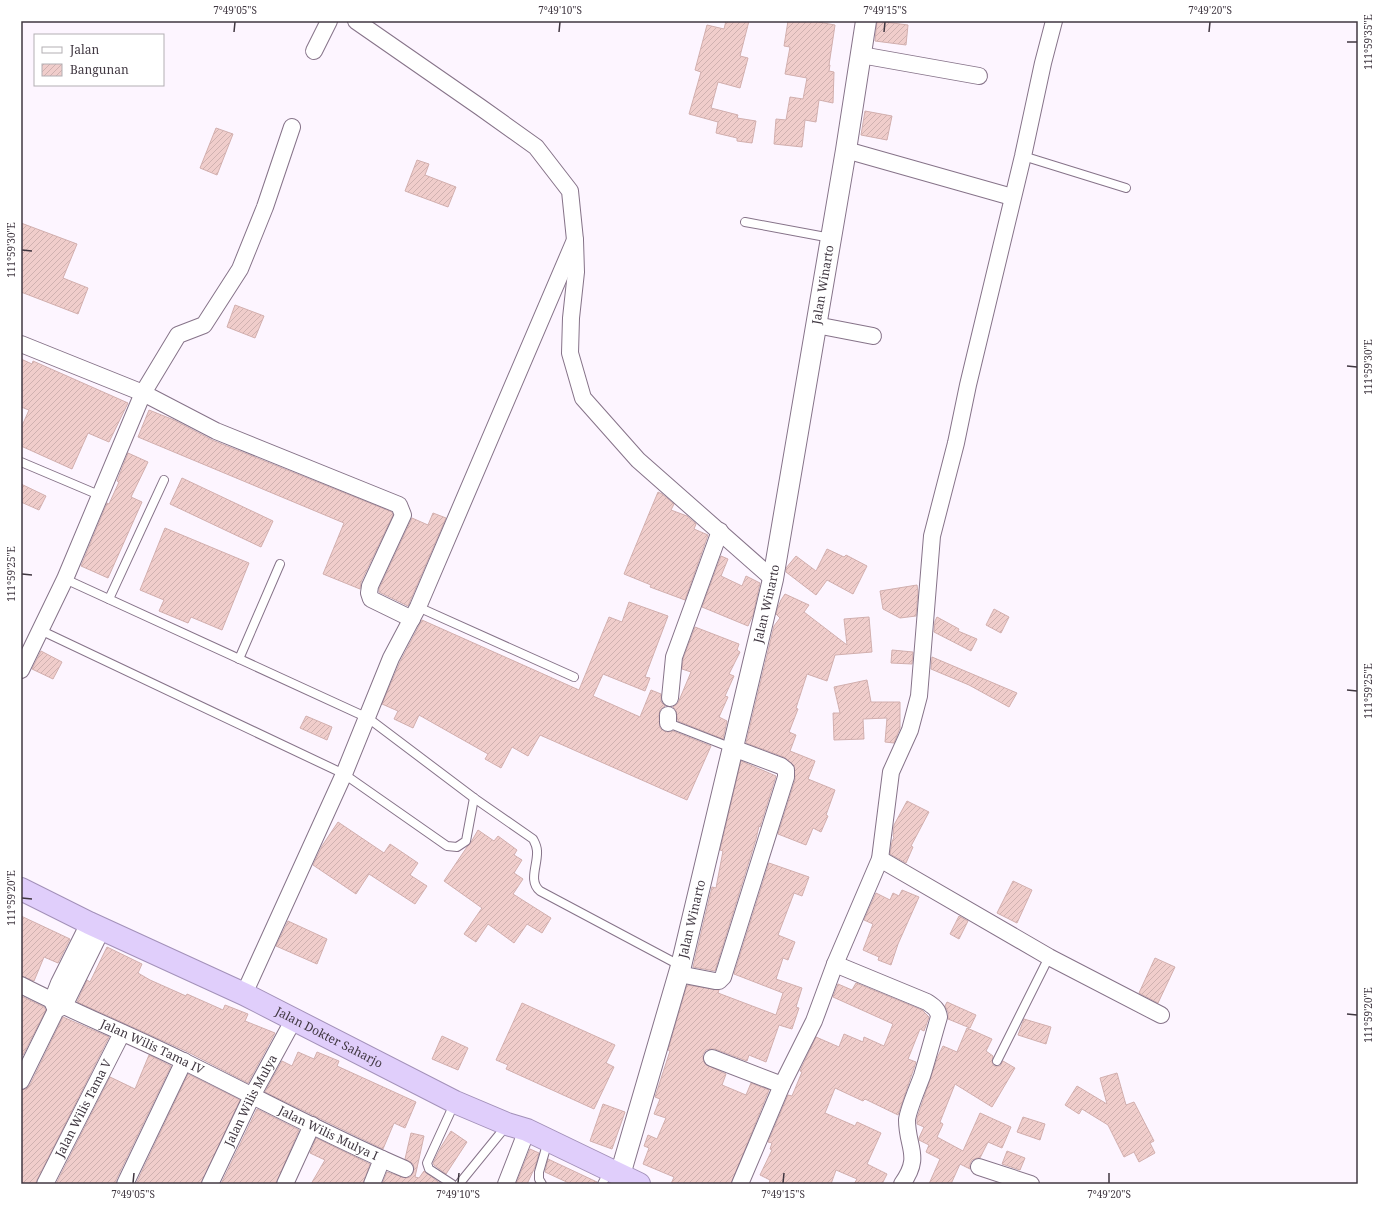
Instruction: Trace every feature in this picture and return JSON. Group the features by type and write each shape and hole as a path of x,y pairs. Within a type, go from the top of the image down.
{"highway":[{"name":"Jalan Dokter Saharjo","path":"21,889 95,926 244,994 455,1102 548,1140 624,1180"}],"street":[{"path":"314,52 329,21"},
{"path":"356,21 536,147 570,191 576,240 576,272 570,318 570,352 583,398 638,460 773,578"},
{"name":"Jalan Winarto","path":"624,1180 680,970 773,578 846,150 866,21"},
{"path":"740,1184 782,1085 814,1021 835,964 880,859 891,772 910,730 919,696 932,536 956,442 968,384 1054,21"},
{"path":"861,55 978,76"},
{"path":"21,670 65,579 143,393 178,335 204,325 240,269 265,207 292,127"},
{"path":"846,150 1012,198"},
{"path":"244,994 344,774 368,718 391,658 415,613 576,240"},
{"path":"816,325 873,336"},
{"path":"21,344 143,393 216,431 399,505 403,515 370,586 369,593 371,599 415,613"},
{"path":"670,698 674,657 720,531"},
{"path":"680,970 715,981 719,981 723,977 786,777 786,770 781,766 733,748"},
{"path":"880,859 1049,957 1161,1015"},
{"path":"21,1081 95,926"},
{"path":"835,964 928,1002 938,1011 939,1017 937,1024 907,1118 908,1137 913,1154 913,1162 902,1184"},
{"name":"Jalan Wilis Tama IV","path":"21,985 57,1006 184,1061 252,1096"},
{"name":"Jalan Wilis Mulya","path":"210,1184 252,1096 294,1019"},
{"name":"Jalan Wilis Tama V","path":"45,1184 122,1033"},
{"path":"712,1058 782,1085"},
{"path":"125,1184 184,1061"},
{"name":"Jalan Wilis Mulya I","path":"252,1096 405,1169"},
{"path":"285,1184 312,1125"},
{"path":"506,1184 517,1127"},
{"path":"372,1184 382,1159"},
{"path":"979,1167 1031,1184"}],"lane":[{"path":"1023,156 1126,188"},
{"path":"745,222 831,238"},
{"path":"21,462 99,495"},
{"path":"109,599 164,480"},
{"path":"239,659 280,564"},
{"path":"65,579 368,718 474,798 533,839 537,851 534,881 535,888 680,970"},
{"path":"415,613 574,677"},
{"path":"40,630 344,774 447,846 457,848 466,841 474,798"},
{"path":"668,719 733,748"},
{"path":"997,1061 1049,957"},
{"path":"452,1184 429,1169 427,1162 455,1102"},
{"path":"459,1184 517,1127"},
{"path":"542,1184 539,1179 539,1172 548,1140"}],"building":[{"path":"726,21 749,21 740,56 748,58 740,88 718,82 711,108 738,115 737,118 756,121 752,143 737,141 737,138 716,133 718,122 689,114 701,72 695,70 707,25 724,29"},
{"path":"788,21 813,21 835,25 829,65 829,71 834,72 833,103 819,100 816,122 805,120 802,147 774,144 776,119 786,120 790,97 803,99 807,78 785,74 790,47 784,46"},
{"path":"877,21 908,25 906,45 875,41"},
{"path":"865,111 892,116 887,140 861,135"},
{"path":"216,128 233,134 217,175 200,168"},
{"path":"417,160 429,164 425,175 456,187 448,207 405,191"},
{"path":"21,223 77,244 63,278 88,288 78,314 21,292"},
{"path":"235,305 264,316 255,338 227,327"},
{"path":"21,359 32,364 33,361 128,403 109,442 88,433 72,469 21,446 21,428 29,410 21,407"},
{"path":"149,410 174,420 212,440 392,512 393,515 361,582 360,589 323,574 344,523 138,437"},
{"path":"128,453 148,462 131,497 142,502 108,578 81,566 107,503 109,504 119,482 117,481"},
{"path":"182,478 273,521 261,547 170,504"},
{"path":"21,484 46,496 39,510 21,502"},
{"path":"658,492 674,504 671,510 687,516 696,524 694,529 708,535 685,600 650,587 651,585 624,574"},
{"path":"433,513 446,518 408,606 379,592 379,589 412,518 428,525"},
{"path":"165,528 249,563 222,630 191,617 188,623 159,611 164,600 140,590"},
{"path":"827,549 844,557 846,555 867,566 853,594 827,580 816,595 786,572 786,568 796,556 816,571"},
{"path":"721,556 728,559 721,576 742,586 746,576 760,583 753,615 748,626 702,607"},
{"path":"917,585 918,592 916,616 900,618 883,609 880,591"},
{"path":"785,594 809,605 804,612 847,645 844,619 869,617 872,652 835,655 827,681 807,674 796,708 798,709 789,732 796,735 790,751 815,761 808,779 835,790 826,815 828,816 821,832 813,828 806,845 778,834 795,780 794,766 784,757 746,743 774,626 780,618 776,614"},
{"path":"629,602 668,616 645,677 650,678 645,691 603,674 593,696 640,717 651,690 661,694 661,702 665,706 660,710 660,728 668,732 673,731 711,746 687,800 540,735 528,756 512,747 501,768 485,759 488,754 419,715 413,728 394,719 398,711 382,704 400,662 422,620 579,690 609,617 622,622"},
{"path":"994,609 1009,617 1001,633 986,625"},
{"path":"937,617 959,629 958,631 977,639 971,651 934,632"},
{"path":"695,627 739,644 737,650 740,652 729,674 734,676 725,696 728,697 719,717 727,721 723,739 678,721 676,711 673,707 678,703 691,672 682,669 683,659"},
{"path":"892,650 913,652 912,664 891,663"},
{"path":"41,651 62,662 53,679 32,669"},
{"path":"932,657 1017,693 1009,707 969,685 931,669"},
{"path":"867,680 871,702 900,702 900,728 894,743 885,742 887,718 863,719 864,739 834,740 833,713 840,713 834,687"},
{"path":"306,716 332,727 327,740 300,728"},
{"path":"741,761 776,776 760,827 759,826 715,971 693,967 712,887 716,888 723,851 720,850"},
{"path":"907,801 929,812 911,846 913,847 906,863 890,854 894,837 894,825"},
{"path":"338,822 384,853 390,844 418,863 410,875 427,886 415,904 369,874 356,894 313,865 322,846"},
{"path":"478,830 494,841 498,836 517,850 514,855 522,860 514,873 523,879 513,894 551,918 542,933 527,924 514,943 488,924 476,942 464,934 482,908 444,881"},
{"path":"769,863 809,877 802,896 794,893 778,935 795,942 788,960 783,958 776,979 802,988 796,1007 799,1008 792,1029 779,1025 766,1062 749,1055 747,1061 715,1049 706,1050 703,1054 705,1064 726,1074 722,1085 746,1095 751,1083 769,1090 731,1184 671,1184 674,1177 643,1164 649,1148 644,1146 648,1135 657,1139 666,1118 654,1114 660,1099 655,1097 670,1051 668,1050 687,985 719,990 718,993 776,1015 783,993 734,974"},
{"path":"1013,881 1032,890 1017,923 997,913"},
{"path":"902,890 919,897 898,944 891,965 878,960 879,957 863,950 873,924 864,920 876,893 890,900 893,893 899,896"},
{"path":"21,916 70,939 58,963 44,957 34,981 21,976"},
{"path":"959,916 968,921 959,939 950,934"},
{"path":"288,921 327,939 317,964 276,946"},
{"path":"107,947 142,964 138,973 150,980 223,1010 225,1005 248,1014 245,1021 275,1033 248,1083 188,1052 77,1002 87,980 90,982"},
{"path":"1155,958 1175,967 1158,1003 1139,993"},
{"path":"856,983 922,1010 929,1017 924,1031 920,1029 908,1059 916,1062 898,1115 865,1099 863,1101 835,1088 825,1113 855,1126 857,1122 881,1133 867,1164 887,1174 882,1184 854,1184 857,1179 836,1170 831,1184 769,1184 770,1180 760,1175 772,1150 770,1149 772,1143 768,1142 788,1095 792,1096 802,1072 800,1071 816,1037 839,1047 844,1034 863,1042 864,1037 884,1046 893,1024 833,997 838,984 852,990"},
{"path":"21,996 44,1007 46,1010 23,1055 21,1054"},
{"path":"947,1002 976,1015 970,1028 948,1019 948,1012 945,1006"},
{"path":"522,1003 615,1045 606,1063 614,1067 594,1109 506,1069 508,1065 496,1060"},
{"path":"63,1017 109,1037 36,1184 21,1184 21,1090 26,1089 30,1085"},
{"path":"1024,1019 1051,1027 1046,1044 1018,1035"},
{"path":"967,1028 992,1039 986,1051 993,1056 992,1062 994,1066 1000,1066 1003,1061 1015,1068 992,1107 955,1084 940,1122 943,1124 937,1137 963,1151 980,1113 1011,1127 1002,1148 988,1142 980,1158 972,1160 970,1169 960,1164 951,1184 929,1184 940,1159 926,1152 929,1145 919,1140 924,1127 917,1124 917,1118 938,1056 943,1046 957,1052"},
{"path":"442,1036 468,1048 458,1070 432,1059"},
{"path":"298,1052 314,1059 317,1052 339,1061 337,1066 416,1102 405,1128 394,1123 383,1149 265,1092 282,1061 292,1066"},
{"path":"149,1055 171,1066 116,1180 116,1184 56,1184 110,1077 135,1089"},
{"path":"1117,1073 1126,1105 1134,1102 1154,1141 1150,1143 1155,1153 1139,1162 1134,1152 1124,1157 1108,1125 1082,1109 1079,1114 1065,1105 1077,1086 1107,1104 1100,1078"},
{"path":"188,1074 240,1100 201,1184 136,1184"},
{"path":"603,1104 625,1112 612,1149 590,1141"},
{"path":"257,1109 299,1130 276,1184 221,1184"},
{"path":"1023,1117 1045,1124 1040,1140 1017,1132"},
{"path":"451,1131 467,1142 446,1174 433,1163"},
{"path":"411,1133 424,1136 415,1177 419,1178 424,1171 441,1184 382,1184 387,1172 406,1178 410,1177 413,1173 413,1164 405,1159"},
{"path":"316,1138 370,1164 363,1184 311,1184 325,1160 310,1153"},
{"path":"530,1149 539,1153 535,1167 527,1184 516,1184"},
{"path":"1007,1151 1025,1158 1020,1170 1002,1164"},
{"path":"548,1159 597,1182 597,1184 571,1184 545,1172"}]}
